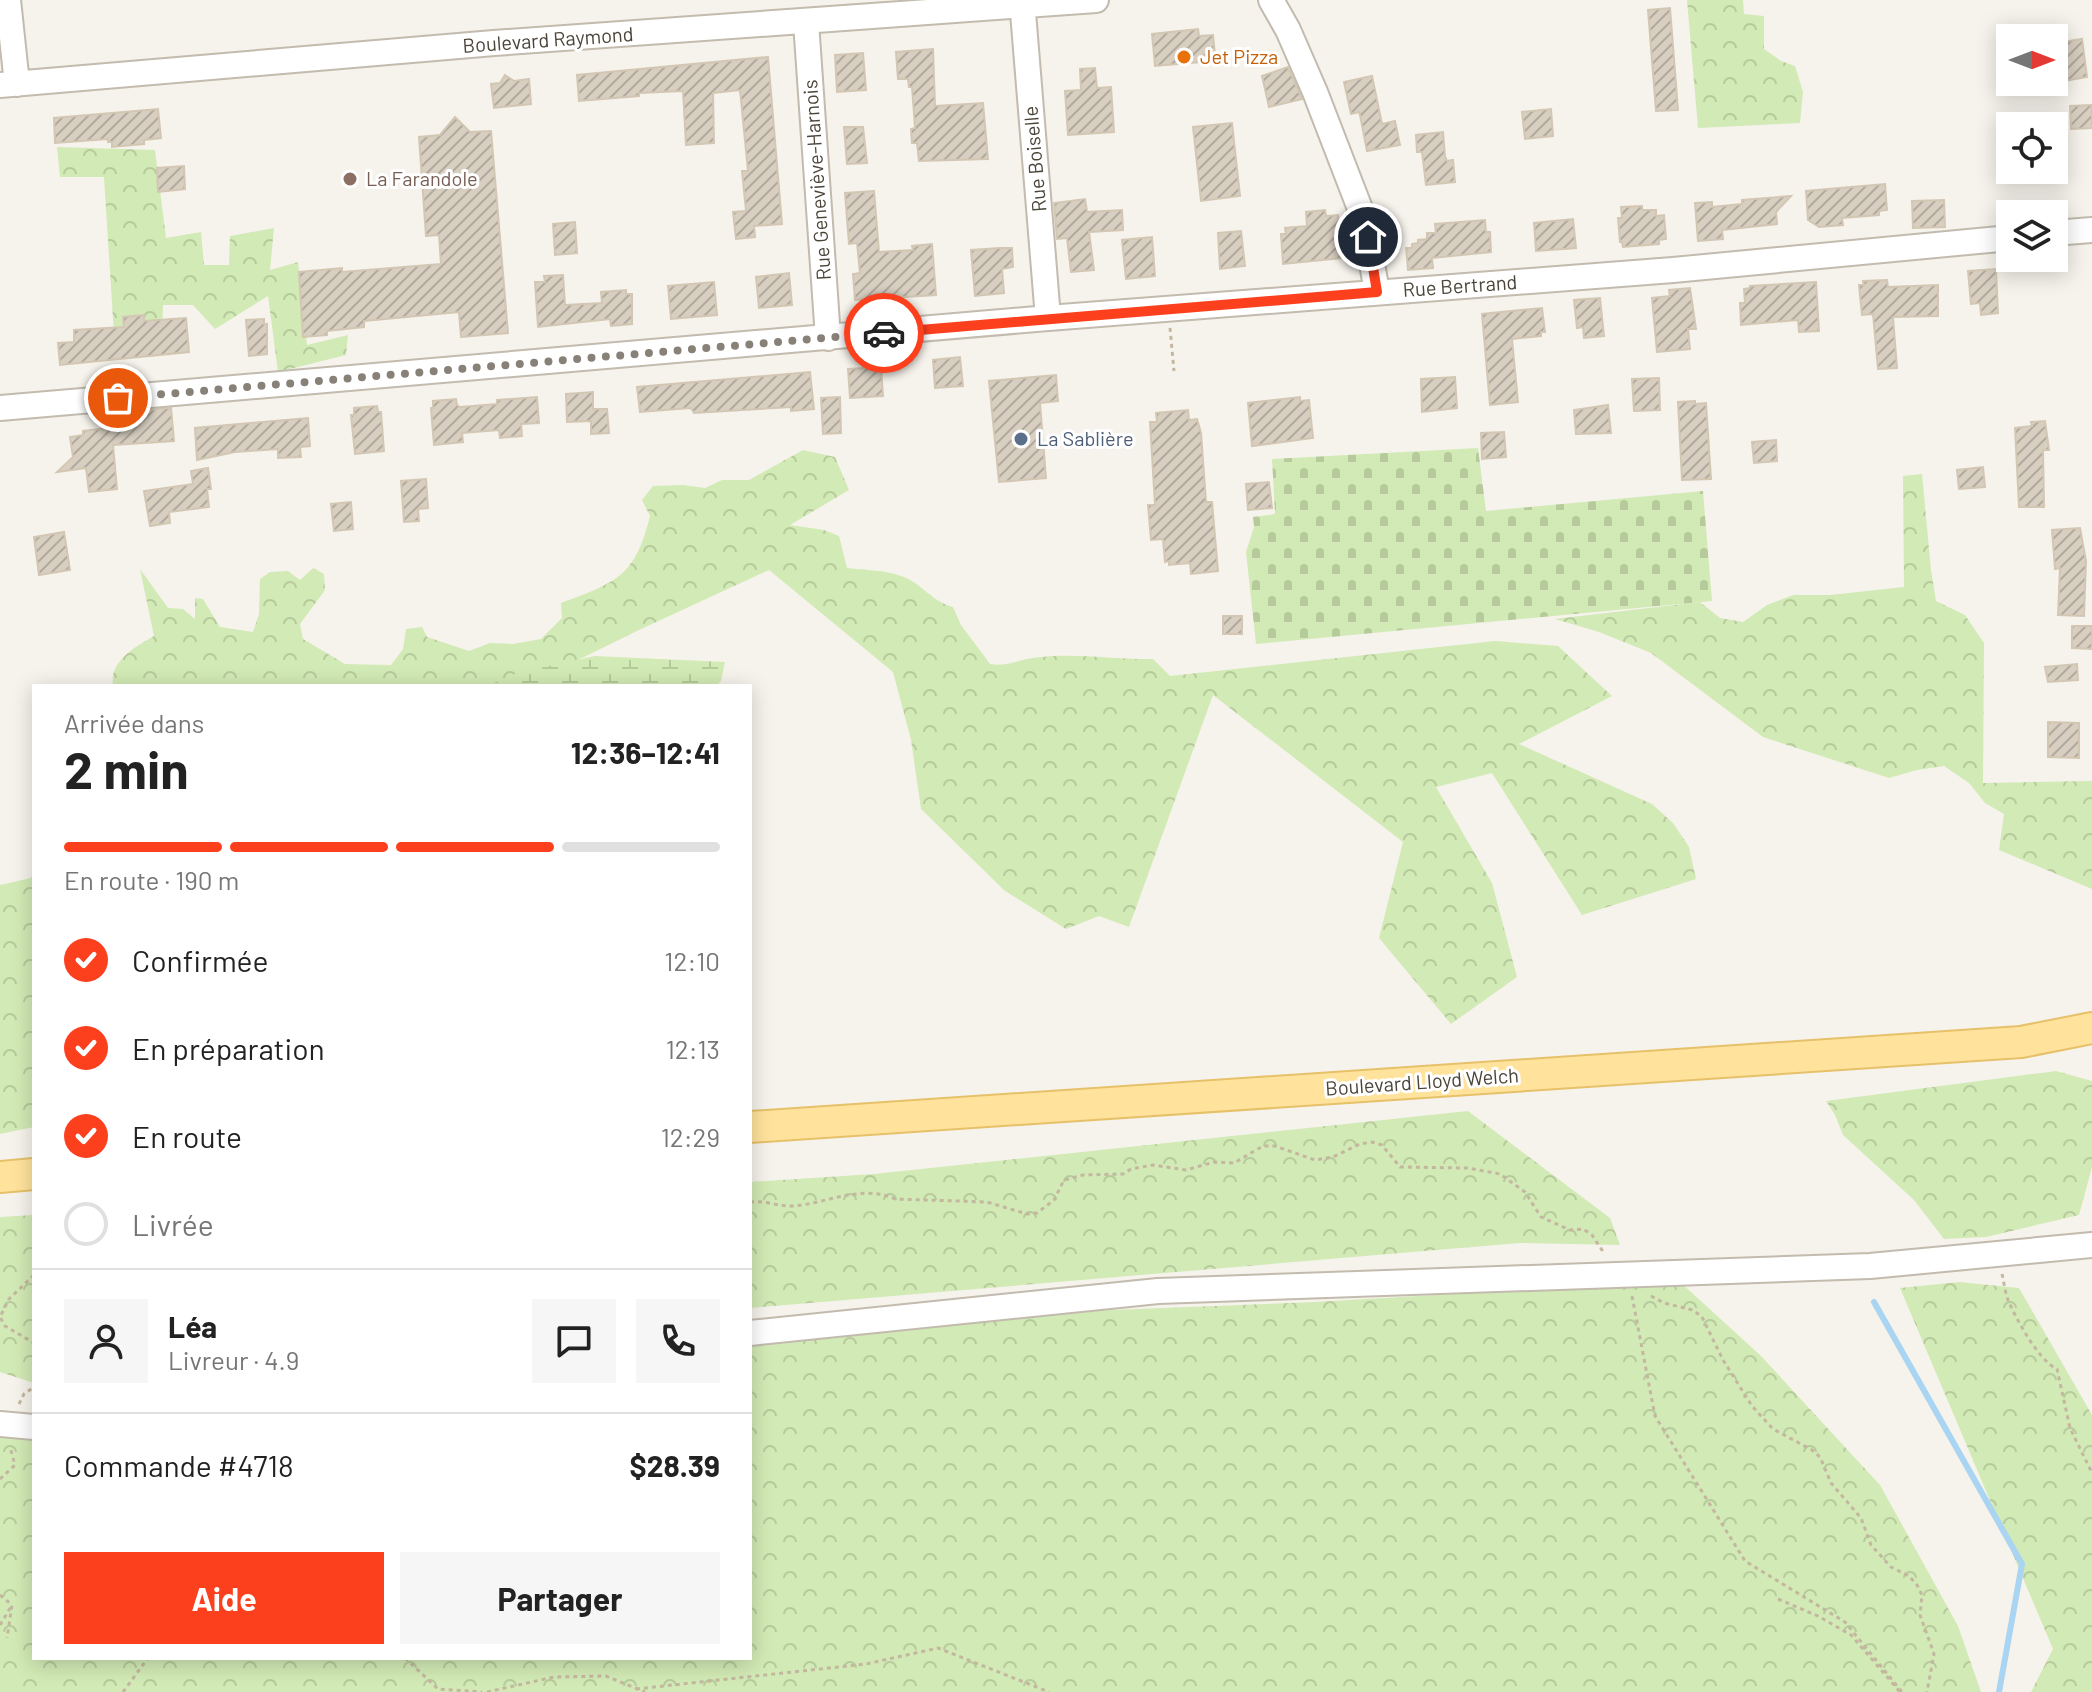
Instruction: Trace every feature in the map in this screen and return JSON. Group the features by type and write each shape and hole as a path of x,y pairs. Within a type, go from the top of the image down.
{"main road":[{"name":"Boulevard Lloyd Welch","path":"752,1127 2021,1042 2092,1028"},
{"path":"0,1177 32,1174"}],"street":[{"path":"8,0 9,84"},
{"name":"Boulevard Raymond","path":"9,84 494,43 1096,0"},
{"path":"1271,0 1315,92 1364,219 1377,292"},
{"name":"Rue Boiselle","path":"1022,3 1048,318"},
{"name":"Rue Geneviève-Harnois","path":"806,22 828,338"},
{"path":"2068,232 2092,230"},
{"name":"Rue Bertrand","path":"0,408 1048,318 1673,270 1996,239"},
{"path":"752,1333 1158,1291 1870,1266 2092,1245"},
{"path":"0,1424 32,1427"}],"path":[{"path":"1168,309 1174,371"},
{"path":"1996,1255 2008,1298 2021,1324 2036,1350 2049,1365 2057,1369 2070,1428 2092,1473"},
{"path":"1628,1273 1655,1416 1745,1561 1845,1622 1901,1692"},
{"path":"32,1277 9,1299 0,1317 5,1326 32,1342"},
{"path":"0,1595 12,1605"},
{"path":"1778,1599 1818,1616 1851,1635 1901,1692"},
{"path":"0,1625 12,1605"},
{"path":"7,1638 12,1605"},
{"path":"636,1689 866,1664 938,1648 1049,1692"},
{"path":"123,1692 147,1660"},
{"path":"407,1660 438,1689 484,1692 554,1677 606,1676 645,1692"}],"green space":[{"path":"1687,0 1743,0 1744,14 1764,16 1764,49 1795,66 1803,92 1800,123 1698,128"},
{"path":"57,147 155,150 166,238 201,232 204,265 229,265 230,236 274,228 270,270 298,262 307,345 348,335 346,355 278,372 268,296 215,329 193,305 163,305 162,339 114,335 104,177 60,177"},
{"path":"1478,448 1486,511 1703,491 1712,601 1256,644 1246,552 1254,527 1253,517 1275,514 1272,459"},
{"path":"803,450 835,457 849,490 790,525 824,530 839,536 847,568 904,577 953,607 961,625 990,664 1003,665 1033,658 1063,656 1153,659 1170,676 1495,641 1558,646 1612,696 1519,744 1652,804 1673,823 1689,847 1696,879 1582,915 1492,773 1436,787 1492,883 1517,977 1451,1024 1379,938 1403,842 1213,695 1129,927 1099,916 1066,929 1005,891 921,809 911,740 893,672 769,570 529,684 113,684 119,662 154,636 140,569 168,608 183,609 195,619 195,598 203,599 220,627 253,632 259,614 260,579 270,572 288,571 300,580 313,568 324,574 325,590 300,624 303,639 345,664 391,665 403,649 406,629 422,627 427,637 469,651 490,643 513,644 541,639 562,618 561,603 610,582 630,564 638,552 650,516 642,500 653,486 705,488 722,480 749,480"},
{"path":"1922,474 1936,601 1965,615 1984,643 1983,783 2092,781 2092,889 1999,850 2004,814 1985,803 1969,783 1944,766 1889,778 1763,737 1651,653 1599,632 1555,619 1700,602 1720,618 1743,622 1767,605 1793,595 1830,595 1904,587 1903,476"},
{"path":"595,656 725,662 718,684 492,684 517,673"},
{"path":"32,875 32,1127 0,1134 0,885"},
{"path":"2056,1071 2092,1081 2092,1167 2079,1215 1986,1237 1944,1239 1914,1200 1843,1135 1826,1101"},
{"path":"1468,1111 1610,1218 1620,1245 1520,1243 752,1308 752,1182 874,1174"},
{"path":"32,1215 32,1382 0,1372 0,1217"},
{"path":"1679,1281 1761,1356 1880,1485 1958,1626 1981,1692 0,1692 0,1416 32,1424 32,1660 752,1660 752,1332 959,1316 1315,1302"},
{"path":"1959,1282 2019,1288 2092,1415 2092,1692 2031,1692 2053,1649 1900,1288"}],"building":[{"path":"1670,8 1678,110 1656,111 1648,10"},
{"path":"1198,29 1199,36 1213,35 1215,55 1201,57 1201,62 1155,66 1152,34"},
{"path":"2082,39 2087,77 2068,80 2068,41"},
{"path":"933,49 935,106 983,103 988,159 919,161 917,143 912,143 911,129 915,128 912,87 909,87 908,79 898,79 896,52"},
{"path":"863,53 866,90 837,92 835,55"},
{"path":"768,57 782,224 754,226 755,237 736,239 733,212 746,211 742,171 748,171 740,90 713,93 714,143 686,145 683,91 579,101 577,75"},
{"path":"1288,67 1302,99 1269,107 1262,76"},
{"path":"1095,68 1097,88 1111,87 1114,132 1068,135 1065,91 1081,90 1080,69"},
{"path":"505,75 514,81 529,79 531,104 494,108 491,84 500,83"},
{"path":"1372,76 1382,124 1395,121 1400,145 1367,151 1359,112 1351,114 1344,82"},
{"path":"2092,105 2092,128 2071,129 2070,106"},
{"path":"158,109 161,138 144,140 144,144 112,147 108,139 55,143 54,118"},
{"path":"1551,109 1553,136 1525,139 1522,112"},
{"path":"455,117 470,132 491,131 508,333 461,337 459,312 364,321 364,327 303,337 299,272 342,268 342,272 441,264 439,235 426,236 419,137 440,135"},
{"path":"1232,123 1240,196 1201,201 1193,127"},
{"path":"844,127 863,127 867,163 847,164"},
{"path":"1443,132 1445,156 1447,161 1453,160 1455,182 1426,185 1422,152 1417,152 1416,135"},
{"path":"184,166 185,189 158,192 157,168"},
{"path":"1885,184 1887,210 1879,211 1879,215 1842,218 1843,225 1819,227 1808,220 1806,191"},
{"path":"874,191 879,252 913,250 912,246 932,244 936,295 855,300 853,274 860,273 857,243 849,244 845,193"},
{"path":"1791,196 1776,212 1777,224 1722,230 1723,239 1698,241 1695,203 1712,202 1712,207 1742,204 1742,200"},
{"path":"1085,199 1087,212 1122,210 1123,230 1089,232 1094,270 1071,272 1067,238 1057,239 1054,203"},
{"path":"1944,200 1945,227 1913,228 1912,201"},
{"path":"1642,206 1642,210 1656,210 1656,216 1664,215 1666,239 1659,240 1659,244 1623,247 1618,218 1622,218 1621,207"},
{"path":"1325,210 1326,216 1338,215 1342,258 1283,264 1281,234 1286,234 1285,228 1307,226 1306,212"},
{"path":"1573,219 1576,248 1536,251 1534,223"},
{"path":"1485,220 1486,232 1490,232 1491,252 1432,258 1433,268 1408,270 1406,248 1412,248 1418,240 1427,239 1427,233 1436,233 1435,224"},
{"path":"575,222 577,253 555,255 553,224"},
{"path":"1241,231 1245,266 1220,269 1218,233"},
{"path":"1152,237 1155,276 1126,279 1122,240"},
{"path":"1012,248 1013,267 1002,269 1004,293 975,296 971,250"},
{"path":"1996,269 1998,313 1981,315 1980,303 1971,304 1968,271"},
{"path":"789,273 792,305 759,308 756,277"},
{"path":"563,275 565,305 602,303 601,292 626,290 626,294 632,294 632,324 611,326 610,319 538,327 535,282 545,282 544,276"},
{"path":"1887,280 1888,287 1938,285 1938,316 1893,317 1897,368 1878,369 1873,314 1862,315 1859,285 1864,285 1863,281"},
{"path":"714,282 717,315 671,319 668,286"},
{"path":"1816,282 1819,331 1799,332 1798,320 1741,325 1740,303 1745,303 1744,289 1750,286"},
{"path":"1690,288 1696,329 1688,329 1690,349 1657,352 1652,298 1670,296 1669,290"},
{"path":"1600,298 1604,336 1584,338 1583,327 1577,328 1574,300"},
{"path":"1542,308 1545,332 1541,332 1541,336 1512,339 1518,402 1490,405 1482,314"},
{"path":"144,315 144,321 186,318 189,352 60,365 58,343 74,342 74,330 124,327 123,317"},
{"path":"264,319 264,324 267,324 267,354 249,356 246,320"},
{"path":"960,357 963,386 935,388 933,360"},
{"path":"881,367 883,396 850,398 848,369"},
{"path":"810,372 814,409 791,411 791,407 694,413 691,408 640,412 637,387"},
{"path":"1056,375 1058,401 1040,403 1046,478 999,482 989,381"},
{"path":"1455,377 1457,408 1422,412 1421,379"},
{"path":"1659,378 1660,410 1634,411 1632,379"},
{"path":"593,392 593,409 607,409 609,433 591,434 591,421 567,422 566,394"},
{"path":"537,397 539,423 521,424 522,436 500,438 499,430 462,433 463,442 434,445 433,401 456,399 460,407"},
{"path":"840,397 841,433 823,434 821,398"},
{"path":"1300,397 1300,401 1309,400 1313,438 1252,446 1248,403"},
{"path":"1695,401 1695,404 1706,403 1711,479 1682,480 1678,402"},
{"path":"1608,405 1611,433 1576,434 1574,410"},
{"path":"377,406 378,412 381,412 384,451 355,454 351,415 354,415 354,408"},
{"path":"171,408 174,441 113,445 117,489 89,492 86,468 57,472 73,457 70,437 83,435 83,431 132,425 131,422 136,421 135,411"},
{"path":"1188,410 1189,420 1197,419 1201,433 1206,502 1212,502 1218,571 1191,574 1190,563 1169,565 1169,561 1165,562 1163,539 1151,540 1148,505 1155,505 1150,422 1157,422 1156,413"},
{"path":"308,418 310,446 300,447 301,457 278,458 278,449 235,452 197,460 195,428"},
{"path":"2045,421 2049,450 2043,450 2044,507 2019,507 2015,428"},
{"path":"1504,432 1506,457 1482,459 1481,433"},
{"path":"1776,440 1777,461 1754,463 1752,442"},
{"path":"1983,467 1985,487 1959,489 1957,470"},
{"path":"208,468 211,489 207,489 209,507 169,512 170,523 150,526 144,491 193,484 191,471"},
{"path":"426,479 428,508 418,509 419,521 404,522 401,481"},
{"path":"1269,482 1272,508 1248,510 1246,484"},
{"path":"351,502 353,529 334,531 331,504"},
{"path":"2080,528 2086,561 2084,616 2058,615 2060,568 2055,569 2052,530"},
{"path":"64,532 70,570 39,575 34,537"},
{"path":"1223,616 1242,616 1242,634 1223,634"},
{"path":"2072,626 2092,626 2092,649 2072,648"},
{"path":"2077,664 2078,680 2048,682 2045,667"},
{"path":"2048,722 2079,723 2079,758 2048,757"}],"waterway":[{"path":"1874,1302 2022,1564 1999,1692"}],"way so far":[{"path":"118,398 884,333"}],"place":[{"name":"Jet Pizza","path":"1184,57"},
{"name":"La Farandole","path":"350,179"},
{"name":"La Sablière","path":"1021,439"}],"route":[{"path":"884,333 1377,292 1368,237"}]}
